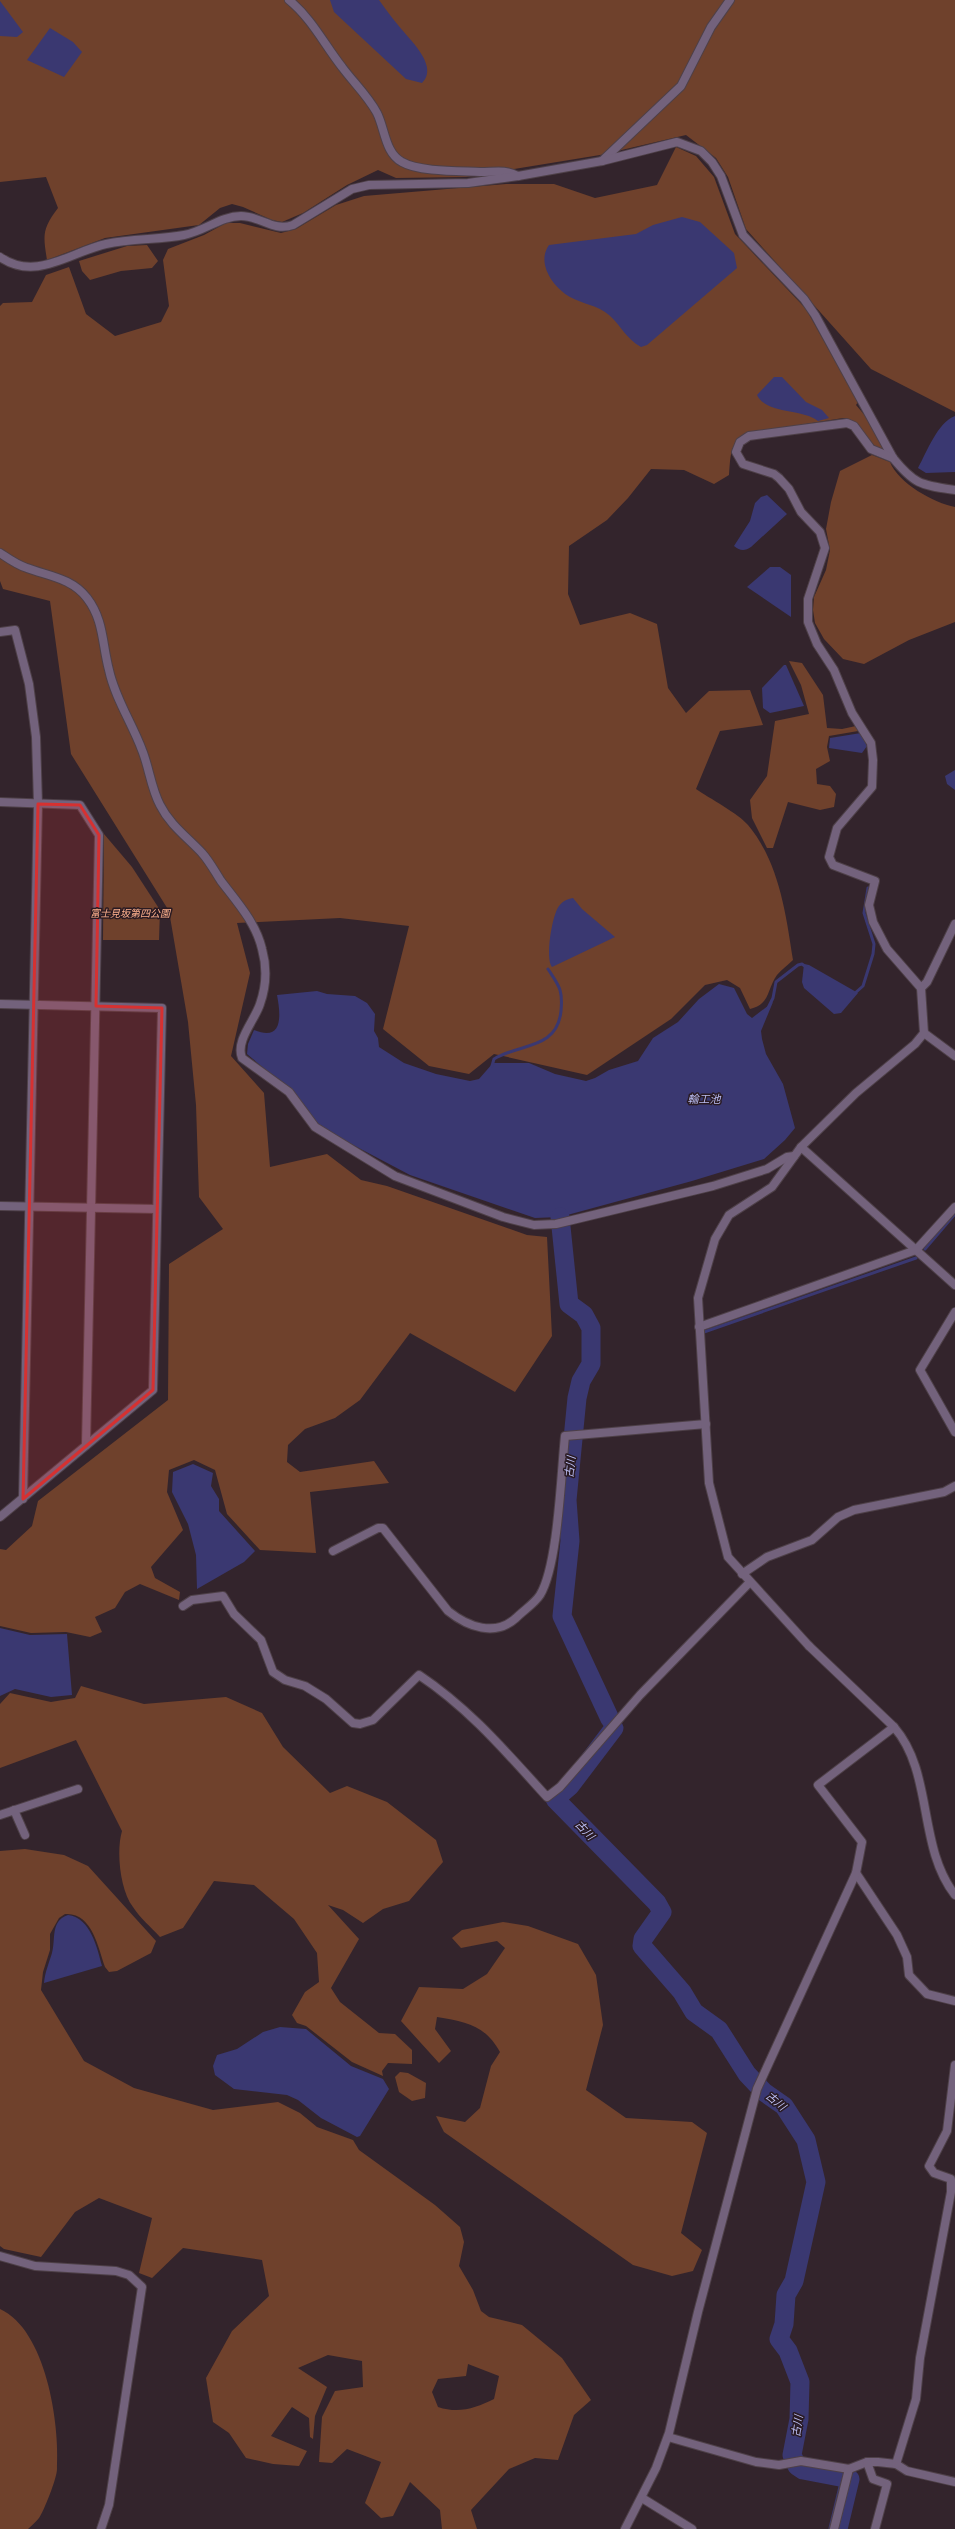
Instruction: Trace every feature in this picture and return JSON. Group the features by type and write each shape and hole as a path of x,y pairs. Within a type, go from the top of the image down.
{"street":[{"path":"290,0 314,26 341,66 373,107 389,149 394,157 403,163 416,167 481,172 508,171 518,176"},
{"path":"602,161 681,86 711,27 730,0"},
{"path":"0,257 20,266 40,266 57,263 105,244 185,235 203,230 227,218 243,216 284,228 293,225 352,189 369,185 468,183 602,161 677,142 701,151 721,176 742,235 804,298 815,314 893,458 909,477 919,483 955,490"},
{"path":"893,458 871,449 854,426 847,423 749,436 740,442 736,452 743,464 774,474 779,478 789,490 802,512 820,532 824,540 824,557 808,599 808,622 817,644 834,670 852,713 868,737 873,760 872,787 837,828 829,856 833,865 875,881 870,905 873,922 887,949 921,988 924,1033 915,1044 856,1094 801,1147 772,1187 729,1215 721,1227 700,1284 698,1298 699,1327 709,1483 728,1557 809,1646 894,1727 909,1749 918,1775 937,1857 944,1877 955,1894"},
{"path":"0,553 26,568 60,578 75,586 86,597 103,631 108,669 114,689 142,750 158,803 175,827 208,861 240,905 262,948 265,982 259,1008 240,1048 242,1058 289,1092 315,1127 395,1176 503,1217 534,1225 556,1224 713,1186 767,1169 787,1157 794,1156"},
{"path":"0,632 15,630 28,684 36,737 38,804 22,1499"},
{"path":"0,802 80,805 99,835 86,1445"},
{"path":"921,988 927,982 955,924"},
{"path":"0,1004 162,1008 153,1390 0,1517"},
{"path":"924,1033 955,1056"},
{"path":"801,1147 955,1285"},
{"path":"0,1206 158,1209"},
{"path":"699,1327 916,1250 955,1207"},
{"path":"955,1312 920,1370 955,1432"},
{"path":"333,1551 378,1528 383,1528 448,1611 458,1620 473,1626 490,1629 507,1625 540,1596 546,1582 552,1559 565,1436 706,1424"},
{"path":"742,1574 767,1556 812,1540 838,1517 854,1510 944,1492 955,1486"},
{"path":"183,1606 192,1600 223,1596 234,1614 260,1640 273,1672 285,1680 311,1689 353,1723 360,1724 373,1720 419,1675 449,1695 469,1713 546,1797 560,1787 640,1695 750,1582"},
{"path":"625,2529 642,2498 668,2437 698,2312 757,2089 856,1873 862,1842 818,1785 894,1727"},
{"path":"0,1816 78,1788"},
{"path":"14,1810 24,1835"},
{"path":"856,1873 897,1935 906,1957 909,1975 927,1994 955,2001"},
{"path":"896,2464 916,2399 920,2358 951,2192 951,2178 934,2173 929,2166 947,2130 955,2065"},
{"path":"0,2256 35,2266 116,2271 129,2275 142,2287 108,2505 100,2529"},
{"path":"668,2437 756,2462 779,2464 801,2461 848,2476"},
{"path":"867,2462 873,2479 888,2484 875,2529"},
{"path":"834,2529 848,2476 867,2462 896,2464 907,2471 955,2482"},
{"path":"642,2498 692,2529"}],"highlighted area":[{"path":"38,804 80,805 99,835 96,1006 162,1008 153,1390 23,1499"}],"green space":[{"path":"0,0 955,0 955,412 871,369 746,229 728,177 716,158 686,135 600,155 466,177 396,178 378,170 347,185 303,213 282,222 272,220 243,207 232,204 220,208 199,225 105,238 47,260 45,244 46,227 58,208 46,177 0,182"},
{"path":"676,147 696,156 714,177 735,234 806,309 858,402 856,405 867,418 884,450 872,444 860,428 850,420 843,418 749,433 742,437 734,445 731,455 729,475 714,484 684,470 651,469 628,498 607,520 569,546 568,594 580,625 630,613 657,624 668,688 686,713 709,691 750,690 763,725 720,731 696,789 744,821 759,840 767,855 780,889 793,960 780,971 765,1000 756,1007 750,1009 740,988 727,980 705,985 671,1019 587,1075 494,1054 469,1074 429,1066 383,1029 409,926 340,918 237,923 250,973 231,1056 264,1093 270,1167 327,1154 361,1180 387,1186 527,1235 547,1237 552,1336 515,1392 410,1333 360,1400 335,1418 305,1429 288,1445 287,1462 300,1472 374,1461 389,1483 310,1492 316,1553 260,1550 227,1514 215,1470 194,1460 169,1470 167,1492 183,1530 151,1567 155,1578 180,1592 179,1600 140,1584 125,1592 115,1608 95,1617 102,1632 90,1637 66,1632 31,1633 0,1626 0,1549 6,1550 32,1526 38,1501 168,1400 169,1264 223,1229 199,1197 196,1105 188,1022 169,911 71,754 50,601 3,589 0,581 0,306 3,303 32,302 46,275 69,267 86,314 115,336 161,322 169,306 163,260 168,249 204,235 226,223 240,223 281,233 296,229 336,205 364,196 506,184 554,184 595,198 657,185"},
{"path":"147,245 158,261 152,268 121,271 90,280 82,271 79,261 127,246"},
{"path":"872,455 890,462 894,470 901,477 927,497 955,507 955,622 909,640 864,664 843,659 824,639 815,623 813,610 814,597 826,570 830,550 826,529 831,502 840,471"},
{"path":"789,661 802,663 823,695 827,728 842,729 856,726 858,731 829,736 827,747 830,761 816,769 817,784 830,786 836,794 834,807 820,810 788,802 773,848 767,848 752,818 750,800 767,776 775,721 809,714 801,685"},
{"name":"富士見坂第四公園","path":"104,834 132,867 160,910 159,940 103,940"},
{"path":"81,1686 144,1704 226,1697 262,1713 283,1747 330,1793 347,1786 387,1802 436,1840 443,1862 409,1901 383,1909 363,1923 343,1910 328,1905 359,1939 331,1988 340,2002 379,2033 395,2034 412,2050 412,2064 388,2063 382,2071 383,2076 352,2062 306,2026 297,2023 292,2015 305,1992 319,1982 317,1953 294,1919 254,1885 214,1881 183,1928 160,1937 139,1915 125,1891 119,1859 122,1831 76,1740 0,1768 0,1704 10,1693 51,1702 75,1698"},
{"path":"25,1849 64,1855 88,1866 156,1941 151,1953 117,1971 109,1972 105,1967 96,1941 88,1925 82,1919 74,1915 65,1914 59,1918 50,1934 50,1950 43,1972 41,1990 84,2061 134,2088 213,2110 278,2102 300,2113 317,2127 353,2140 359,2150 435,2205 460,2227 464,2242 459,2266 473,2290 481,2311 489,2317 522,2325 562,2358 591,2400 574,2415 558,2460 535,2458 509,2469 471,2510 477,2529 442,2529 440,2510 410,2482 393,2516 381,2518 365,2503 381,2462 347,2449 332,2463 319,2462 322,2417 335,2391 363,2387 362,2361 328,2355 298,2368 327,2387 315,2416 313,2439 310,2437 309,2418 292,2407 271,2436 307,2451 299,2466 273,2464 246,2458 229,2433 213,2422 206,2378 232,2331 269,2296 262,2260 183,2248 152,2278 139,2273 152,2218 99,2198 75,2212 41,2257 4,2249 0,2246 0,1851","holes":["468,2364 499,2376 494,2399 467,2409 453,2410 438,2407 432,2392 438,2379 466,2376"]},
{"path":"503,1922 528,1926 578,1944 596,1975 603,2025 586,2090 626,2118 692,2122 707,2133 681,2233 702,2250 693,2271 672,2276 633,2265 444,2132 436,2116 465,2122 480,2108 491,2066 500,2052 488,2036 474,2026 437,2017 435,2029 451,2051 439,2063 401,2021 419,1987 463,1989 487,1974 505,1948 497,1941 461,1948 452,1938 462,1930"},
{"path":"400,2072 408,2073 426,2083 425,2098 412,2101 399,2092 395,2077"},
{"path":"0,2309 16,2320 29,2336 39,2357 47,2380 56,2428 57,2469 55,2479 41,2514 28,2529 0,2529"}],"water":[{"path":"330,0 379,0 415,45 425,61 427,76 422,83 406,79 334,12"},
{"path":"0,1 23,32 17,37 0,36"},
{"path":"50,28 73,42 82,52 64,77 27,60"},
{"path":"682,217 700,222 734,253 737,268 647,345 641,347 631,340 605,312 564,293 552,281 545,267 545,252 549,245 636,234 653,225"},
{"path":"774,377 782,377 806,402 822,410 829,418 818,421 803,414 768,406 757,395"},
{"path":"955,416 955,472 926,473 918,468 929,446 943,425"},
{"path":"767,495 787,514 751,547 742,550 736,548 734,546 750,521 755,503 761,497"},
{"path":"770,567 780,567 791,575 791,617 747,587"},
{"path":"784,665 786,665 804,706 770,713 763,708 762,688"},
{"path":"861,733 867,746 862,753 829,748 830,738"},
{"path":"955,770 955,790 947,784 945,776"},
{"path":"573,898 582,909 615,937 552,967 549,955 549,946 556,911 565,900"},
{"path":"804,964 809,965 858,993 841,1013 834,1014 804,988 802,982"},
{"name":"輪工池","path":"719,984 734,988 747,1014 752,1018 773,1002 761,1031 762,1039 766,1054 783,1084 795,1128 785,1140 764,1159 692,1181 560,1217 535,1218 410,1175 319,1126 298,1097 247,1054 248,1044 254,1030 263,1033 270,1033 275,1030 278,1025 279,1011 277,995 317,991 327,994 355,996 367,1003 375,1014 374,1031 378,1038 379,1047 404,1063 436,1074 470,1081 479,1079 493,1063 529,1063 555,1074 586,1081 609,1070 638,1061 653,1038 678,1022 699,999"},
{"path":"193,1464 213,1473 211,1486 219,1499 219,1511 255,1551 244,1562 197,1589 196,1555 188,1524 172,1492 173,1472"},
{"path":"0,1628 30,1635 67,1634 72,1695 51,1697 15,1689 0,1696"},
{"path":"68,1915 76,1917 88,1928 95,1943 102,1966 44,1983 52,1953 56,1926 62,1918"},
{"path":"280,2027 306,2029 351,2066 383,2079 389,2089 360,2136 357,2137 321,2118 298,2100 287,2095 234,2089 215,2075 213,2066 217,2055 237,2049 263,2032"}],"waterway":[{"path":"854,994 863,986 873,954 874,944 864,913 868,888"},
{"path":"768,1008 773,998 776,982 798,965 802,964 806,967"},
{"path":"492,1066 494,1059 504,1054 536,1044 545,1039 552,1033 558,1024 561,1011 561,993 548,969"},
{"path":"925,1249 955,1214"},
{"name":"古川","path":"560,1217 569,1304 584,1315 591,1328 591,1364 581,1381 577,1398 567,1500 570,1541 562,1616 610,1719"},
{"path":"704,1332 916,1258"},
{"name":"古川","path":"614,1728 570,1786 555,1799 657,1903 662,1912 643,1939 642,1946 682,1992 694,2012 719,2030 747,2074 764,2092 784,2106 806,2140 816,2182 794,2281 786,2295 784,2324 779,2339 788,2351 800,2382 799,2419 792,2455 797,2466 803,2470 850,2479 838,2529"}]}
